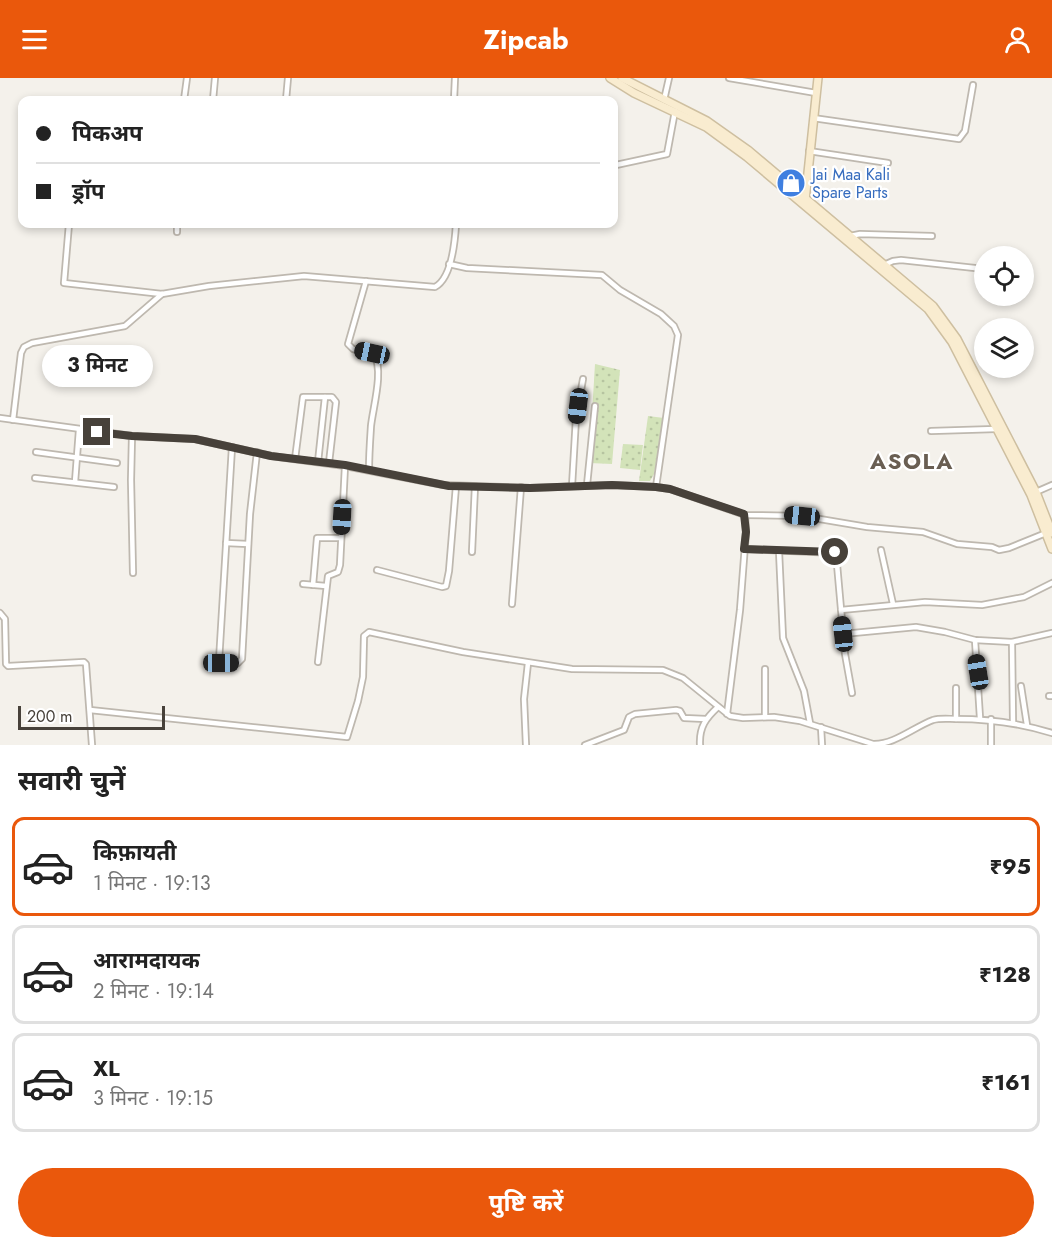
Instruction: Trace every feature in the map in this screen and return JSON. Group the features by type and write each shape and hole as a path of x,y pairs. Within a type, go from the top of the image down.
{"main road":[{"path":"610,78 707,121 740,144 933,314 952,342 1049,533"},
{"path":"622,78 664,100 676,109"},
{"path":"805,202 818,78"},
{"path":"805,202 850,236 933,306 952,330 1036,492 1052,549"}],"street":[{"path":"185,96 187,78"},
{"path":"213,96 215,78"},
{"path":"286,96 288,78"},
{"path":"454,96 455,78"},
{"path":"664,100 669,78"},
{"path":"729,78 816,93"},
{"path":"812,118 959,139 965,132 973,85"},
{"path":"618,165 667,154 676,109"},
{"path":"809,152 888,163"},
{"path":"69,228 64,283 162,294 295,276 435,287 442,283 449,264 456,228"},
{"path":"850,236 860,234 932,236"},
{"path":"884,265 901,260 974,268"},
{"path":"449,264 467,268 602,275 620,290 661,314 674,326 678,335 656,487"},
{"path":"366,281 348,345 352,349 374,354 377,360 369,470"},
{"path":"13,420 21,353 24,347 32,343 127,325 162,294"},
{"path":"572,486 576,418 583,379"},
{"path":"295,459 303,397 332,397 336,402 329,464"},
{"path":"318,462 325,397"},
{"path":"587,485 595,406"},
{"path":"0,418 132,436 186,438 295,459 345,465 436,484 522,487 587,485 656,487 670,489 745,515 783,514 867,527 923,532 957,544 1001,550 1049,533"},
{"path":"931,431 996,429"},
{"path":"75,483 79,430"},
{"path":"132,436 133,573"},
{"path":"232,447 219,661 221,663 238,663 242,659 248,544 257,452"},
{"path":"36,452 117,463"},
{"path":"318,662 328,576 339,571 345,465"},
{"path":"35,478 114,487"},
{"path":"1036,492 1052,485"},
{"path":"378,570 442,587 446,586 456,486"},
{"path":"472,552 475,486"},
{"path":"512,604 522,487"},
{"path":"727,714 740,610 745,515"},
{"path":"313,585 318,538 341,538"},
{"path":"226,543 248,544"},
{"path":"744,549 836,553 843,634 852,693"},
{"path":"881,550 893,604"},
{"path":"779,551 783,638 804,691 810,723"},
{"path":"841,610 924,602 982,605 1024,597 1052,583"},
{"path":"303,584 326,586"},
{"path":"0,613 5,619 7,665 84,663 87,666 92,745"},
{"path":"843,634 916,627 975,640 1012,642 1052,633"},
{"path":"90,710 347,737 360,691 364,636 367,632 528,663 578,670 651,669 669,671 692,684 727,714 743,718 765,717 810,723 865,742 881,745 931,721 956,719 991,719 1027,725 1052,733"},
{"path":"975,640 980,718"},
{"path":"1012,642 1012,723"},
{"path":"526,745 524,699 528,663"},
{"path":"765,669 765,717"},
{"path":"1021,686 1027,725"},
{"path":"956,688 956,719"},
{"path":"700,745 701,730 706,719 718,707"},
{"path":"585,745 624,730 629,717 635,714 676,710 680,711 685,718 706,719"},
{"path":"991,719 991,745"},
{"path":"821,727 822,745"}],"green space":[{"path":"595,364 620,370 612,464 589,463"},
{"path":"648,416 664,418 654,474 650,481 639,481"},
{"path":"623,444 643,445 640,470 620,468"}],"place":[{"name":"Jai Maa Kali Spare Parts","path":"791,183"}],"district":[{"name":"ASOLA","path":"912,461"}],"route":[{"path":"97,432 195,439 271,456 345,465 449,486 494,485 530,488 612,485 670,489 744,514 746,532 744,549 835,552"}]}
